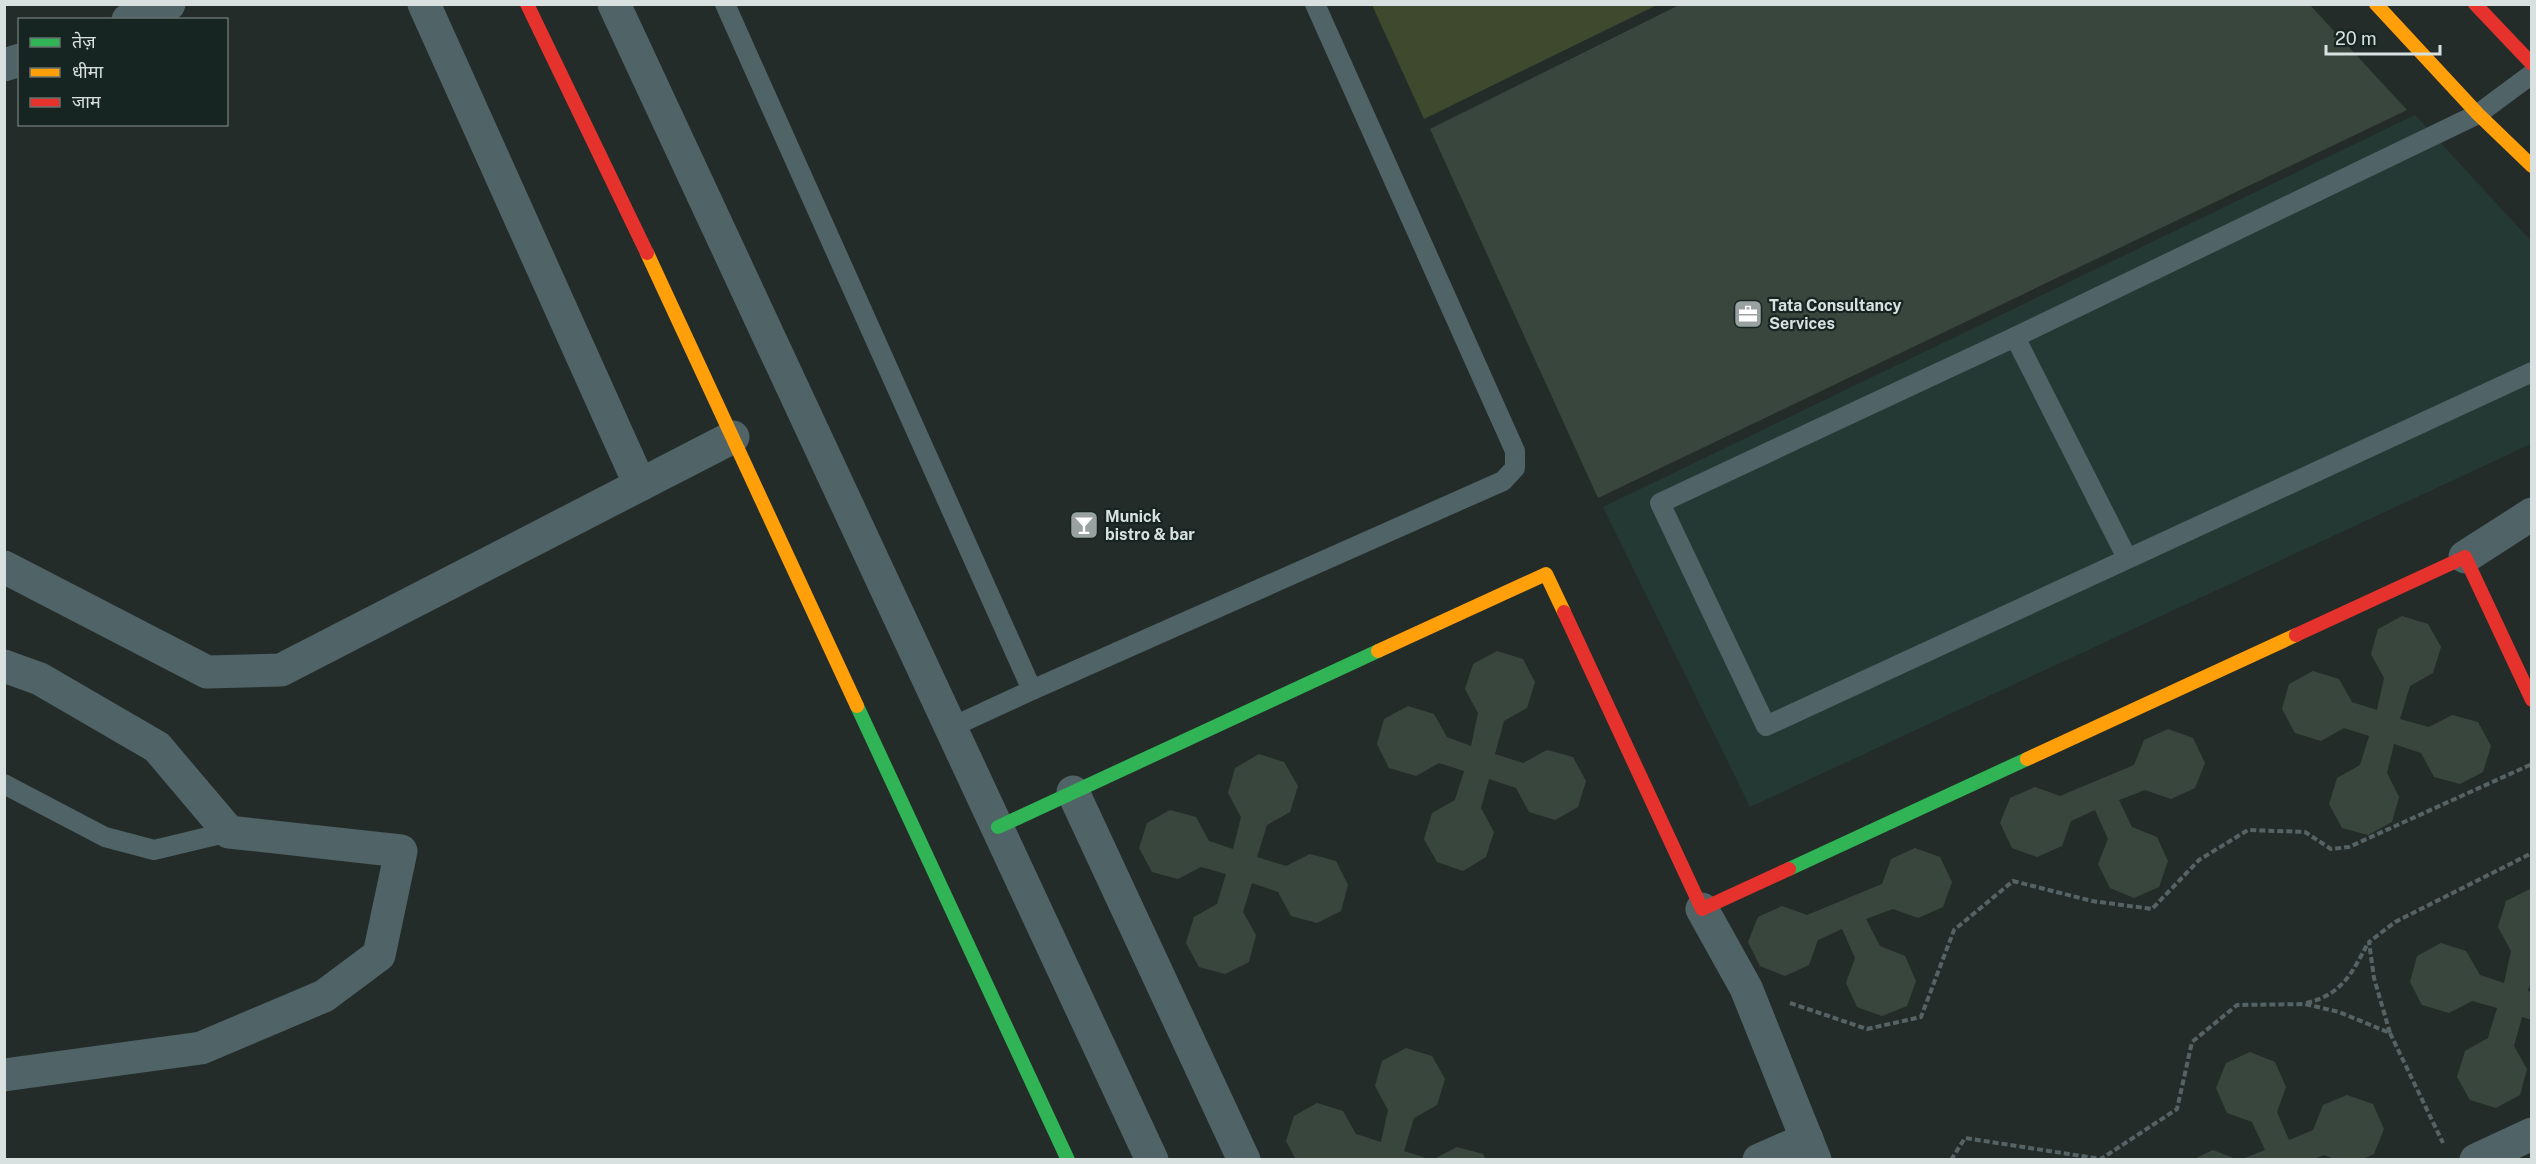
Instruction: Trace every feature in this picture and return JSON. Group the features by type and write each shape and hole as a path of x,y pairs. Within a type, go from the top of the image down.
{"street":[{"path":"133,18 169,4"},
{"path":"424,4 640,485"},
{"path":"527,4 603,157 1068,1160"},
{"path":"614,4 1152,1160"},
{"path":"2376,4 2478,114 2532,166"},
{"path":"2475,4 2532,64"},
{"path":"4,567 207,672 281,670 733,437"},
{"path":"1702,909 2465,557 2532,514"},
{"path":"2465,557 2532,700"},
{"path":"998,826 1546,574 1702,909 1746,988 1811,1149 1760,1160"},
{"path":"4,666 40,679 157,747 229,832 401,851 379,955 324,996 201,1048 4,1075"},
{"path":"1073,792 1244,1160"},
{"path":"2461,1154 2532,1134"}],"lane":[{"path":"725,4 1032,690"},
{"path":"952,728 1032,690 1503,481 1515,468 1515,451 1315,4"},
{"path":"2532,74 2478,114 2015,337 1660,503 1766,726 2532,372"},
{"path":"2015,337 2127,558"},
{"path":"4,784 105,837 154,850 229,832"}],"path":[{"path":"1746,988 1867,1029 1922,1017 1954,930 2013,880 2092,902 2152,909 2199,860 2248,830 2305,832 2331,849 2349,848 2532,764"},
{"path":"2302,1004 2326,998 2347,980 2369,942 2396,922 2532,853"},
{"path":"2369,942 2373,978 2390,1033 2461,1154"},
{"path":"1951,1160 1965,1138 2101,1159 2177,1109 2192,1041 2236,1005 2302,1004 2339,1012 2390,1033"}],"shaded area":[{"path":"2415,115 2531,241 2531,444 1750,807 1603,507"}],"green space":[{"path":"1372,5 1657,5 1424,119"}],"building":[{"name":"Tata Consultancy Services","path":"1681,4 2309,4 2407,110 1598,498 1430,129"},
{"path":"2402,616 2428,624 2441,647 2433,673 2410,686 2400,719 2429,727 2452,715 2478,722 2491,746 2483,772 2460,784 2434,777 2421,753 2394,744 2387,773 2399,797 2392,822 2368,835 2342,828 2329,804 2337,778 2360,765 2369,736 2344,728 2321,741 2295,733 2282,709 2289,684 2313,671 2339,679 2352,702 2377,710 2384,678 2371,654 2378,629"},
{"path":"1497,651 1523,659 1535,682 1527,708 1504,721 1495,754 1523,763 1547,750 1573,757 1586,781 1578,807 1555,820 1529,812 1516,788 1489,779 1481,808 1494,832 1486,857 1463,871 1437,862 1424,839 1432,813 1455,800 1464,771 1439,763 1416,776 1389,768 1377,744 1384,719 1408,706 1434,714 1447,737 1471,746 1478,713 1465,689 1473,664"},
{"path":"2168,729 2193,738 2205,763 2195,788 2171,799 2145,790 2119,800 2132,827 2157,837 2168,861 2159,887 2134,898 2110,888 2098,864 2108,839 2095,810 2071,821 2062,846 2037,857 2012,848 2000,823 2010,798 2035,787 2060,796 2134,765 2144,740"},
{"path":"1259,754 1284,762 1298,786 1290,812 1267,825 1257,857 1286,866 1310,854 1336,861 1348,885 1341,911 1317,923 1291,916 1278,892 1252,883 1243,912 1256,935 1249,962 1225,974 1199,967 1186,943 1194,917 1217,904 1226,874 1201,867 1178,879 1152,872 1139,848 1147,823 1170,810 1196,817 1209,841 1233,849 1241,817 1228,793 1235,768"},
{"path":"1915,848 1940,857 1952,882 1943,907 1918,918 1893,909 1866,919 1880,946 1905,956 1916,981 1907,1006 1882,1016 1857,1007 1846,983 1855,958 1842,929 1818,940 1809,965 1785,976 1760,966 1748,942 1758,917 1782,906 1807,915 1882,884 1891,859"},
{"path":"2530,889 2532,978 2528,991 2532,992 2532,1020 2522,1017 2514,1046 2527,1069 2520,1095 2496,1108 2470,1100 2457,1077 2465,1051 2488,1038 2497,1008 2472,1001 2449,1013 2422,1005 2410,982 2417,956 2441,943 2466,951 2480,975 2504,983 2511,951 2498,927 2506,901"},
{"path":"1406,1048 1432,1056 1445,1079 1437,1105 1414,1118 1404,1151 1432,1160 1296,1160 1286,1141 1294,1116 1317,1103 1343,1111 1356,1134 1381,1142 1388,1110 1375,1086 1382,1061"},
{"path":"2250,1052 2275,1062 2286,1087 2277,1112 2289,1140 2313,1130 2323,1105 2347,1095 2373,1104 2384,1129 2374,1154 2361,1160 2336,1160 2324,1155 2312,1160 2240,1160 2265,1150 2252,1122 2227,1113 2216,1088 2226,1063"},
{"path":"1457,1147 1483,1154 1486,1160 1432,1160"},
{"path":"2213,1150 2236,1159 2236,1160 2192,1160"}],"traffic: fast":[{"path":"998,827 1378,651"},
{"path":"857,706 1068,1160"},
{"path":"1789,869 2027,759"}],"traffic: slow":[{"path":"2376,4 2478,114 2532,166"},
{"path":"647,253 857,706"},
{"path":"1378,651 1546,574 1564,612"},
{"path":"2027,759 2296,635"}],"traffic: jam":[{"path":"527,4 647,253"},
{"path":"2475,4 2532,64"},
{"path":"2296,635 2465,557 2532,700"},
{"path":"1564,612 1702,909 1789,869"}],"place":[{"name":"Tata Consultancy Services","path":"1748,314"},
{"name":"Munick bistro & bar","path":"1084,525"}]}
